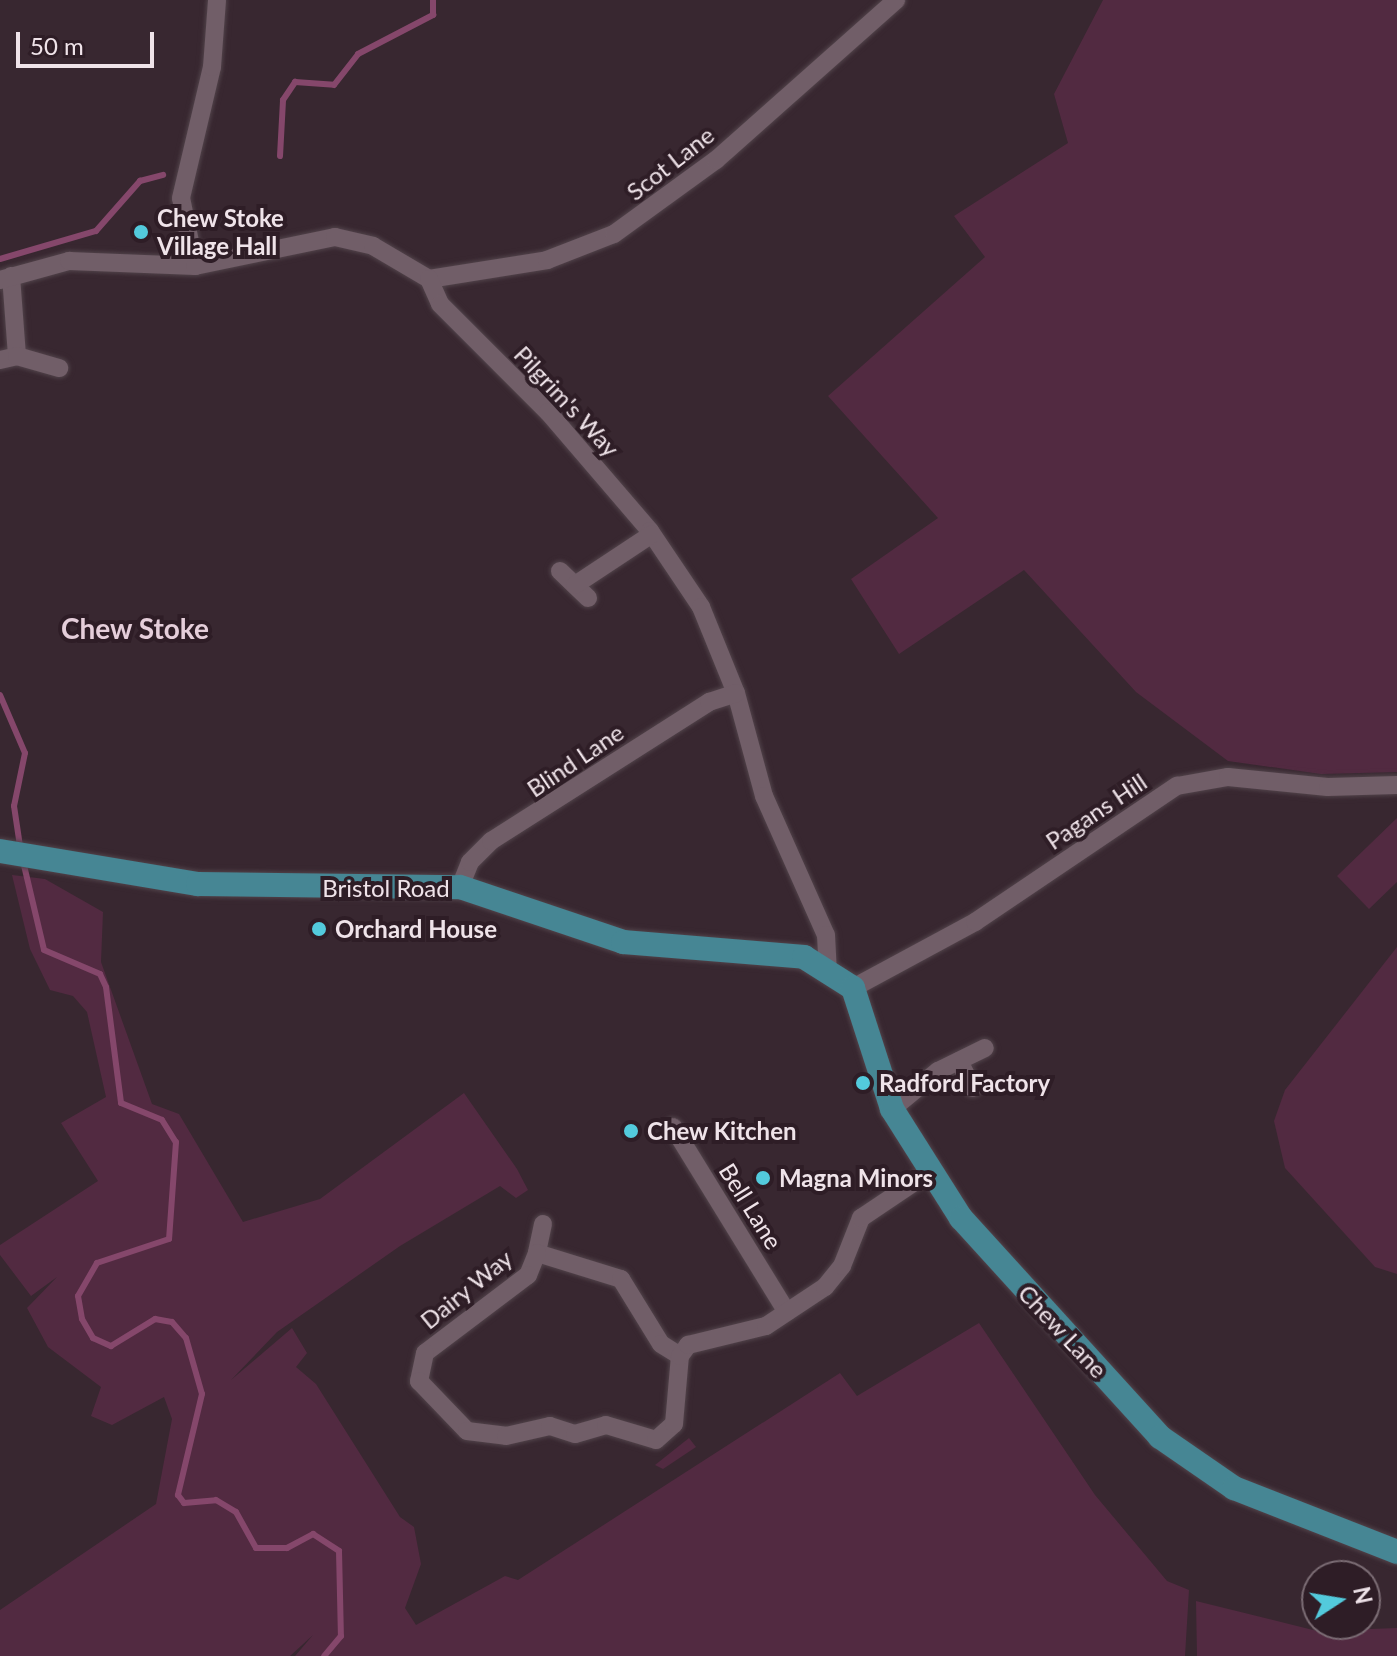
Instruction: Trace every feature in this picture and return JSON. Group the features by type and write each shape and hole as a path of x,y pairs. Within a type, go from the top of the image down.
{"main road":[{"name":"Bristol Road","path":"4,852 198,884 460,887 623,942 784,954 828,970 853,988"},
{"name":"Chew Lane","path":"853,988 892,1109 992,1258 1188,1460 1234,1488 1397,1552"}],"street":[{"path":"195,266 181,198 212,67 217,0"},
{"name":"Scot Lane","path":"429,279 547,260 614,234 716,160 896,0"},
{"name":"Pilgrim's Way","path":"4,278 69,261 195,266 335,237 373,246 429,279 440,304 548,412 652,534 701,607 736,693 764,796 826,935 828,970"},
{"path":"4,278 9,358 59,368"},
{"path":"560,571 581,592 652,534"},
{"name":"Blind Lane","path":"460,887 491,841 709,702 736,693"},
{"name":"Pagans Hill","path":"853,988 964,929 1177,786 1228,777 1397,785"},
{"path":"892,1109 959,1061 985,1048"},
{"path":"959,1061 973,1088"},
{"name":"Bell Lane","path":"673,1127 787,1312"},
{"path":"680,1356 688,1345 766,1326 787,1312 842,1266 861,1218 931,1171"},
{"name":"Dairy Way","path":"537,1253 621,1279 661,1344 680,1356 674,1424 656,1440 606,1425 575,1434 550,1426 506,1436 455,1425 419,1381 418,1366 469,1314 528,1275 537,1253 543,1224"}],"shaded area":[{"path":"1103,0 1397,0 1397,772 1321,774 1228,761 1136,692 1024,570 899,654 851,579 938,518 828,396 985,257 954,216 1068,143 1054,94"},
{"path":"1397,818 1397,882 1369,909 1337,876"},
{"path":"12,875 45,879 103,912 101,962 152,1104 179,1114 243,1222 320,1199 464,1093 517,1169 528,1190 516,1198 500,1186 400,1246 277,1332 231,1380 292,1328 307,1353 296,1367 316,1384 400,1517 414,1527 421,1564 405,1608 416,1625 505,1576 518,1580 840,1373 857,1396 979,1323 1095,1495 1167,1581 1189,1590 1185,1656 295,1656 313,1635 290,1656 0,1656 0,1610 156,1504 172,1419 164,1397 112,1425 91,1416 101,1387 48,1347 27,1308 57,1277 31,1296 0,1255 0,1245 98,1181 61,1123 106,1097 87,1012 73,996 50,990 30,949"},
{"path":"1397,947 1397,1274 1375,1267 1285,1168 1274,1121 1285,1090"},
{"path":"689,1438 696,1447 663,1469 655,1465"},
{"path":"1196,1601 1301,1627 1301,1640 1381,1640 1381,1629 1397,1628 1397,1656 1197,1656"}],"waterway":[{"path":"280,156 283,100 295,82 334,85 358,54 433,15 433,0"},
{"path":"0,259 96,231 140,181 163,175"},
{"path":"0,695 25,753 14,806 20,846"},
{"path":"23,861 44,950 100,974 106,987 121,1103 162,1120 176,1142 169,1239 97,1263 78,1296 82,1319 93,1338 111,1346 155,1319 172,1322 186,1338 202,1394 178,1495 184,1503 216,1500 236,1512 256,1548 287,1548 313,1534 339,1551 341,1636 324,1656"}],"place":[{"name":"Chew Stoke Village Hall","path":"141,232"},
{"name":"Orchard House","path":"319,929"},
{"name":"Radford Factory","path":"863,1083"},
{"name":"Chew Kitchen","path":"631,1131"},
{"name":"Magna Minors","path":"763,1178"}],"district":[{"name":"Chew Stoke","path":"135,628"}]}
